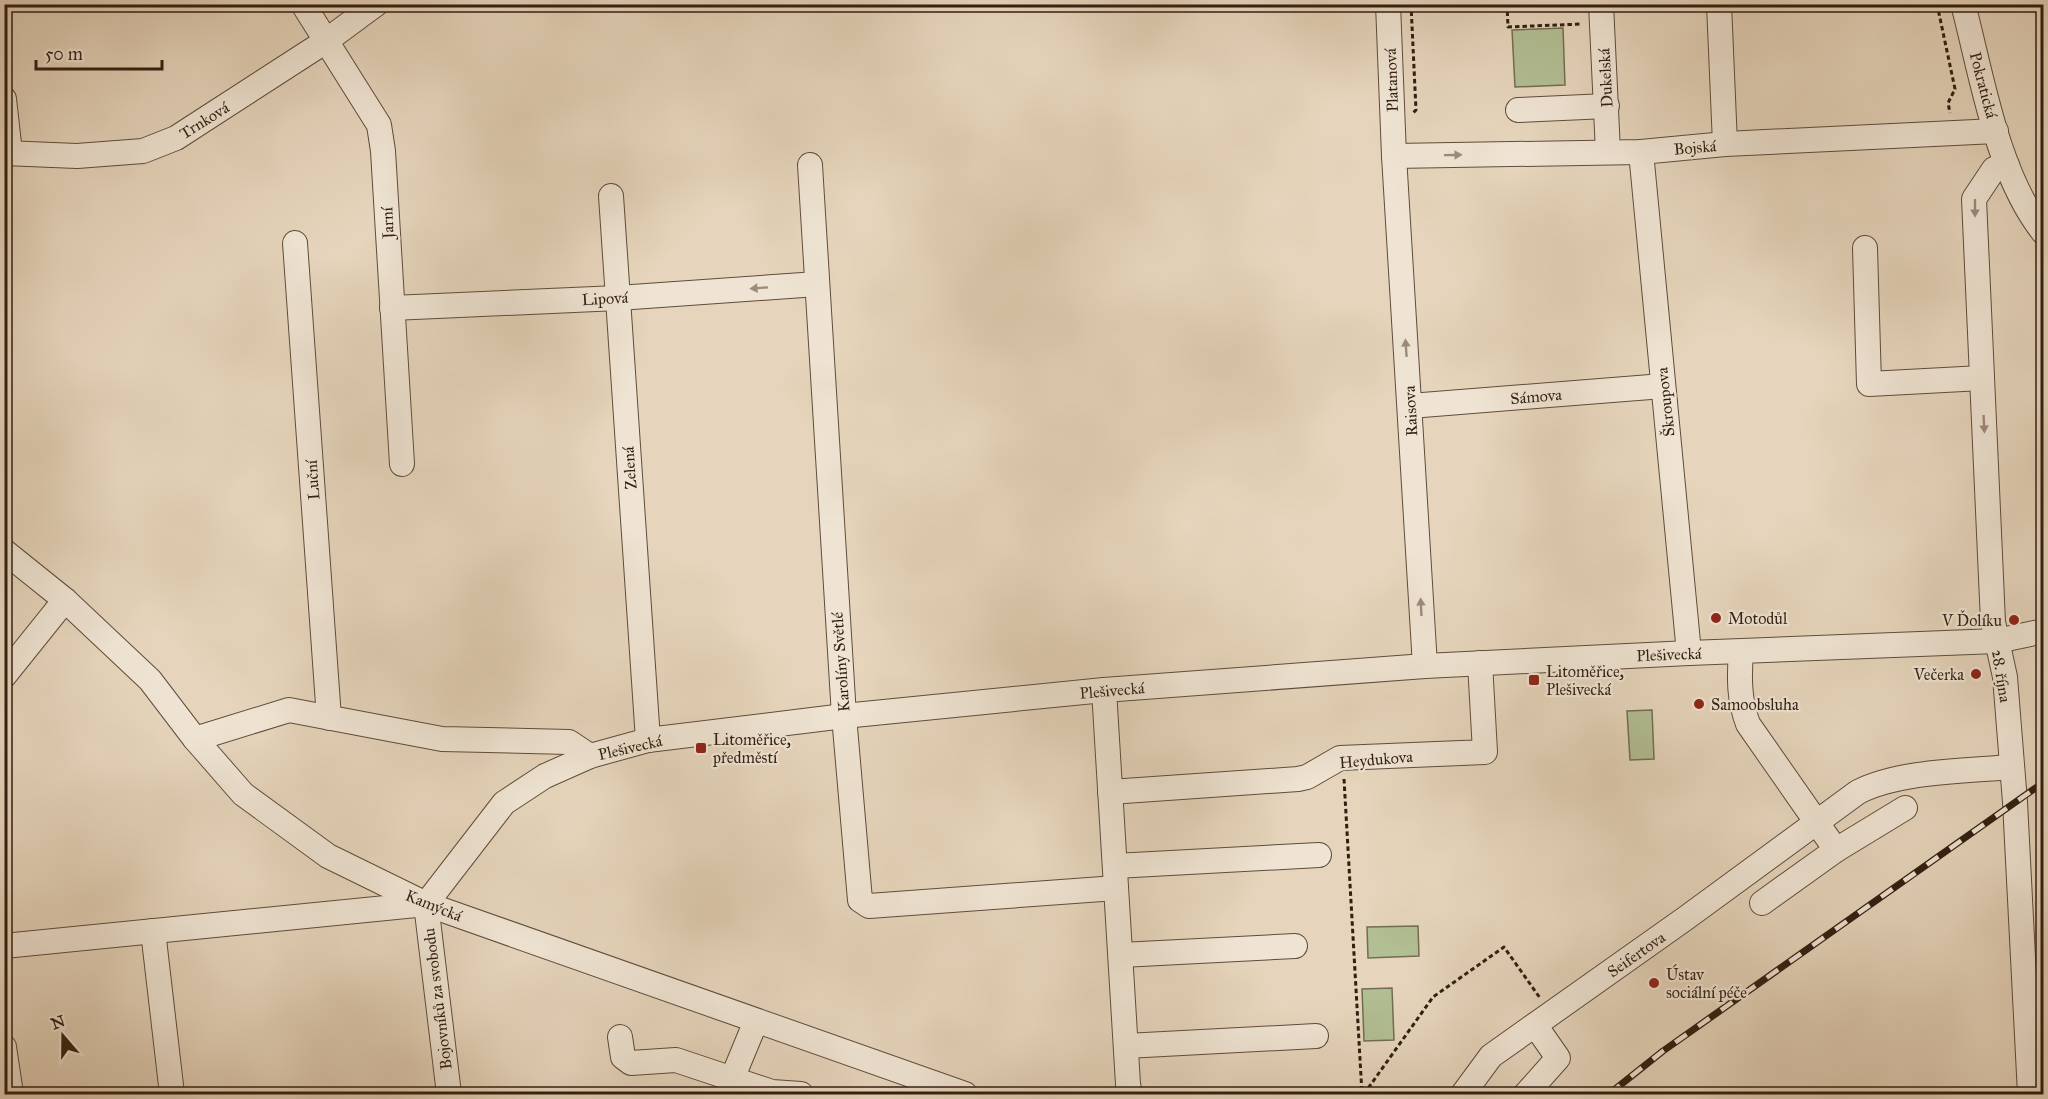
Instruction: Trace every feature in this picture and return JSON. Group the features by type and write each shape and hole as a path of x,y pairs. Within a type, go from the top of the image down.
{"street":[{"name":"Jarní","path":"303,4 380,125 402,464"},
{"name":"Trnková","path":"7,153 77,156 143,151 176,138 326,41 376,4"},
{"name":"Platanová","path":"1388,4 1394,156"},
{"path":"1719,4 1725,144"},
{"name":"Pokratická","path":"1963,4 2007,165 2030,216 2043,233"},
{"name":"Dukelská","path":"1602,14 1608,152"},
{"path":"4,99 7,153"},
{"path":"1518,110 1607,106"},
{"name":"Bojská","path":"1394,156 1641,152 1725,144 1996,131"},
{"name":"Škroupova","path":"1641,152 1689,653"},
{"name":"Raisova","path":"1394,156 1425,666"},
{"name":"Karolíny Světlé","path":"810,165 844,716 860,900 870,906 1116,877"},
{"name":"28. října","path":"2007,165 1994,170 1974,199 1993,622 2005,677 2011,767 2033,952 2030,1095"},
{"name":"Zelená","path":"611,196 648,740"},
{"name":"Luční","path":"295,243 329,718"},
{"path":"1865,248 1869,384 1982,378"},
{"name":"Lipová","path":"392,308 618,298 817,284"},
{"name":"Sámova","path":"1410,406 1663,386"},
{"name":"Kamýcká","path":"4,551 65,600 150,680 195,739 243,794 328,856 426,904 965,1095"},
{"path":"4,676 65,600"},
{"name":"Plešivecká","path":"195,739 288,710 442,739 569,742 590,756 648,740 844,716 1104,690 1425,666 1997,641 2043,632"},
{"path":"1741,652 1739,689 1748,724 1836,850"},
{"name":"Heydukova","path":"1110,792 1298,780 1340,758 1485,752 1480,663"},
{"path":"1104,690 1130,1095"},
{"path":"4,946 426,904 504,803 545,776 590,756"},
{"name":"Seifertova","path":"1463,1095 1491,1056 1686,918 1858,792 1875,783 1894,779 2011,767"},
{"path":"1762,903 1836,850 1905,808"},
{"path":"1116,877 1319,855"},
{"name":"Bojovníků za svobodu","path":"426,904 449,1095"},
{"path":"153,932 172,1095"},
{"path":"1121,955 1295,946"},
{"path":"1526,1095 1558,1058 1543,1019"},
{"path":"732,1079 756,1021"},
{"path":"1126,1046 1316,1036"},
{"path":"620,1037 624,1057 631,1063 676,1060 772,1092 801,1095"},
{"path":"4,1047 11,1095"}],"path":[{"path":"1507,4 1508,27 1602,14"},
{"path":"1937,4 1955,89 1948,103 1954,133"},
{"path":"1344,775 1363,1095"},
{"path":"1363,1095 1433,997 1504,947 1543,1019"}],"green space":[{"path":"1563,28 1565,85 1515,87 1512,30"},
{"path":"1652,710 1654,759 1630,760 1627,711"},
{"path":"1418,926 1419,956 1368,958 1367,927"},
{"path":"1392,988 1394,1040 1364,1041 1362,989"}],"railway":[{"path":"1609,1094 1663,1051 2044,782"}],"place":[{"name":"Motodůl","path":"1716,618"},
{"name":"V Ďolíku","path":"2014,620"},
{"name":"Večerka","path":"1976,674"},
{"name":"Litoměřice, Plešivecká","path":"1534,680"},
{"name":"Samoobsluha","path":"1699,704"},
{"name":"Litoměřice, předměstí","path":"701,748"},
{"name":"Ústav sociální péče","path":"1654,983"}]}
